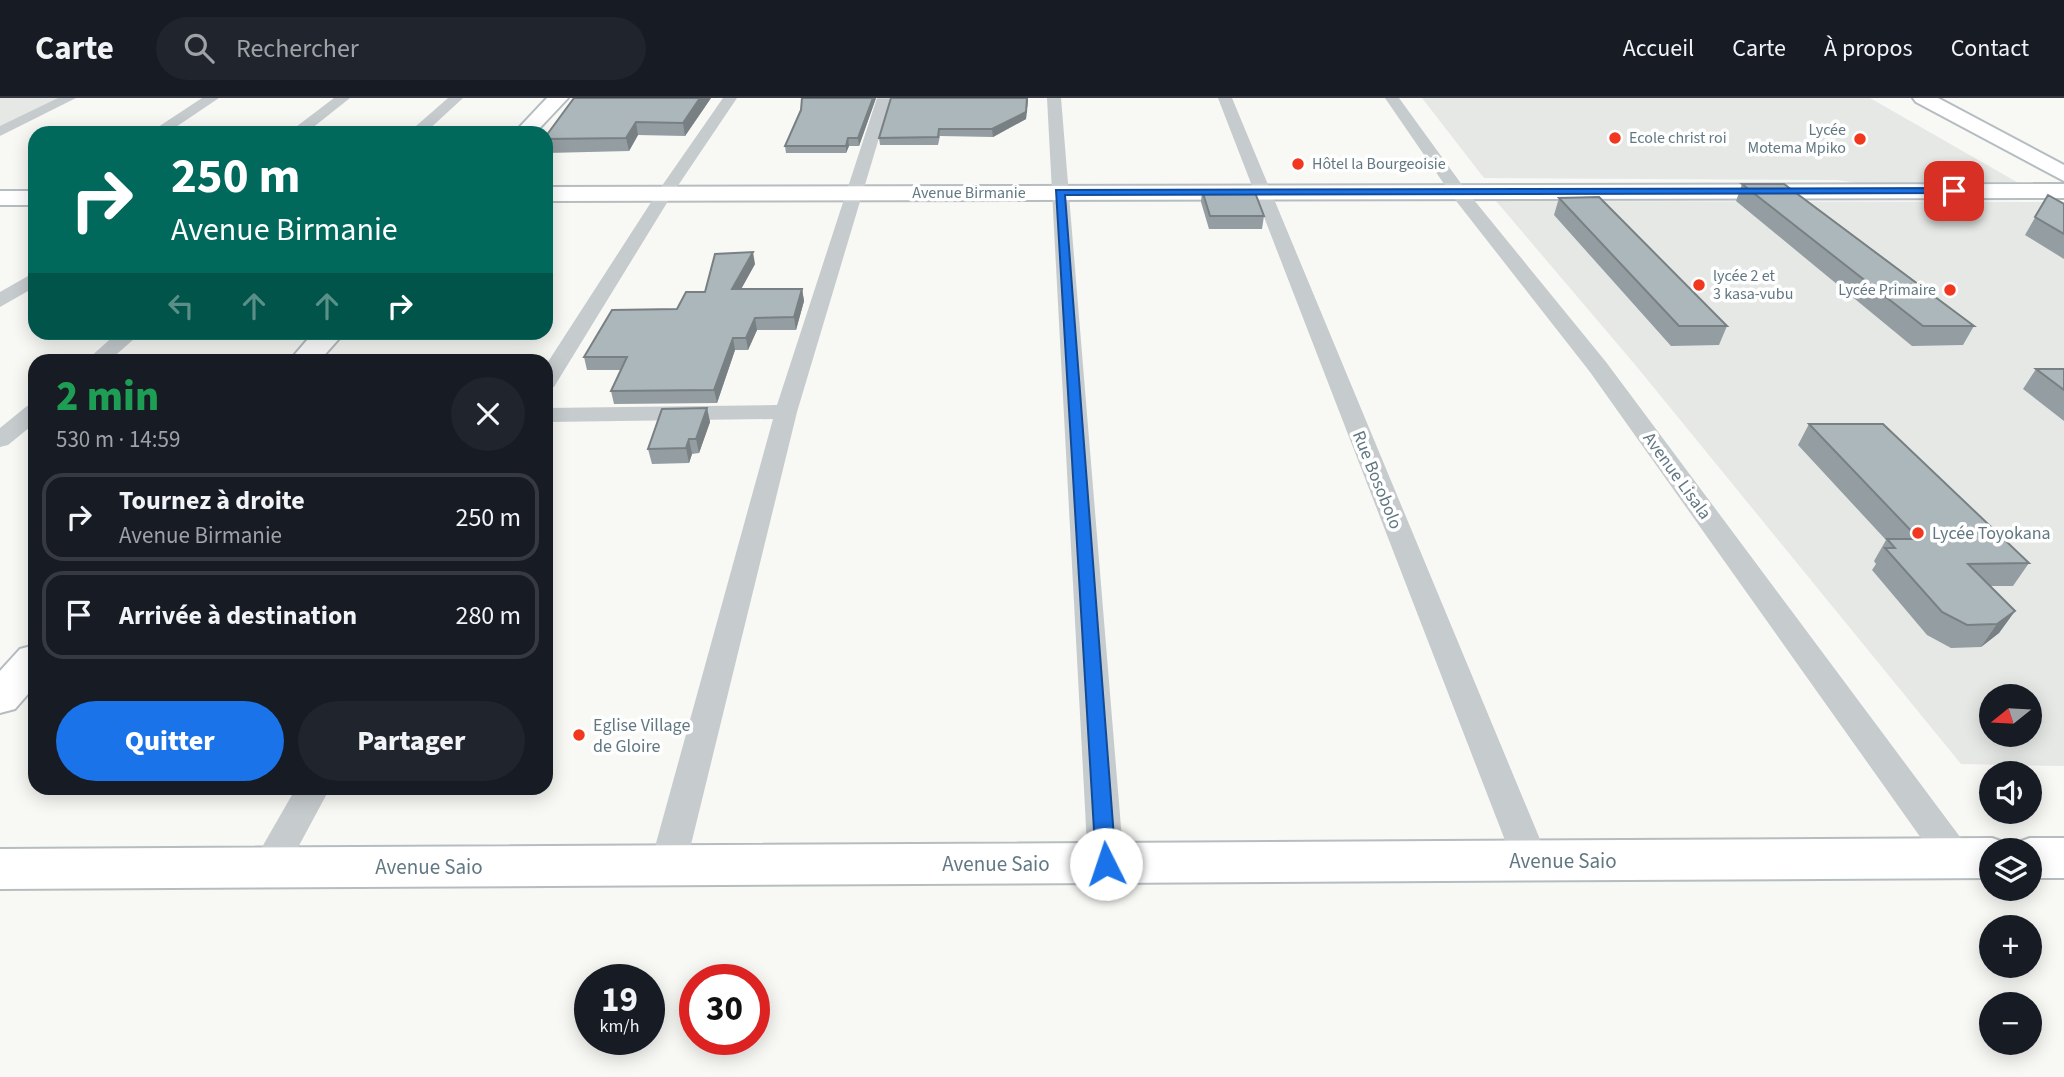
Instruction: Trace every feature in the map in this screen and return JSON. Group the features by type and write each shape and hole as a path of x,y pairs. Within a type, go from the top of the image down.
{"street":[{"path":"0,132 69,98"},
{"path":"168,126 212,98"},
{"path":"305,126 343,98"},
{"path":"424,126 456,98"},
{"path":"531,126 558,98"},
{"path":"553,371 665,193 730,98"},
{"path":"668,866 786,412 884,98"},
{"path":"1054,98 1106,864"},
{"name":"Rue Bosobolo","path":"1225,98 1531,861"},
{"name":"Avenue Lisala","path":"1392,98 1459,193 1598,367 1974,859"},
{"path":"1923,98 2064,174"},
{"name":"Avenue Birmanie","path":"553,194 2064,191"},
{"path":"0,198 28,198"},
{"path":"0,302 28,283"},
{"path":"104,354 122,340"},
{"path":"310,354 323,340"},
{"path":"553,415 786,412"},
{"path":"0,415 28,413"},
{"path":"0,440 28,418"},
{"path":"0,698 28,667"},
{"path":"268,868 309,795"},
{"path":"2042,858 2064,858"},
{"name":"Avenue Saio","path":"0,869 1974,859"}],"shaded area":[{"path":"0,98 64,98 0,128"},
{"name":"Ecole christ roi","path":"1422,98 1870,98 2022,185 1864,184 1837,180 1484,178"},
{"path":"1496,201 2048,202 2064,211 2064,766 2042,766 2042,761 1979,761 1979,764 1961,764 1637,367"}],"building":[{"path":"574,98 700,98 683,123 636,122 626,138 553,139 553,126"},
{"path":"802,98 873,98 858,138 848,138 846,146 785,146 801,110"},
{"path":"891,98 1027,98 1026,112 992,129 939,129 938,137 879,138"},
{"path":"1742,184 1784,184 1974,326 1923,326"},
{"path":"1202,190 1254,190 1264,216 1210,216"},
{"path":"2048,195 2064,204 2064,234 2035,217"},
{"path":"1599,197 1727,326 1679,326 1559,198"},
{"path":"753,252 732,289 802,289 794,317 755,318 746,338 733,338 714,390 611,391 627,357 584,357 612,310 677,309 686,292 705,292 715,254"},
{"path":"2036,369 2064,369 2064,390"},
{"path":"707,408 696,439 689,439 686,448 648,449 662,409"},
{"path":"1809,424 1883,424 2029,563 1968,564 2015,611 1997,624 1967,625 1942,612 1885,548 1895,548 1887,539 1919,539"}],"place":[{"name":"Ecole christ roi","path":"1615,138"},
{"name":"Lycée Motema Mpiko","path":"1860,139"},
{"name":"Hôtel la Bourgeoisie","path":"1298,164"},
{"name":"lycée 2 et 3 kasa-vubu","path":"1699,285"},
{"name":"Lycée Primaire","path":"1950,290"},
{"name":"Lycée Toyokana","path":"1918,533"},
{"name":"Eglise Village de Gloire","path":"579,735"}],"route":[{"path":"1106,864 1060,192 1954,191"}]}
